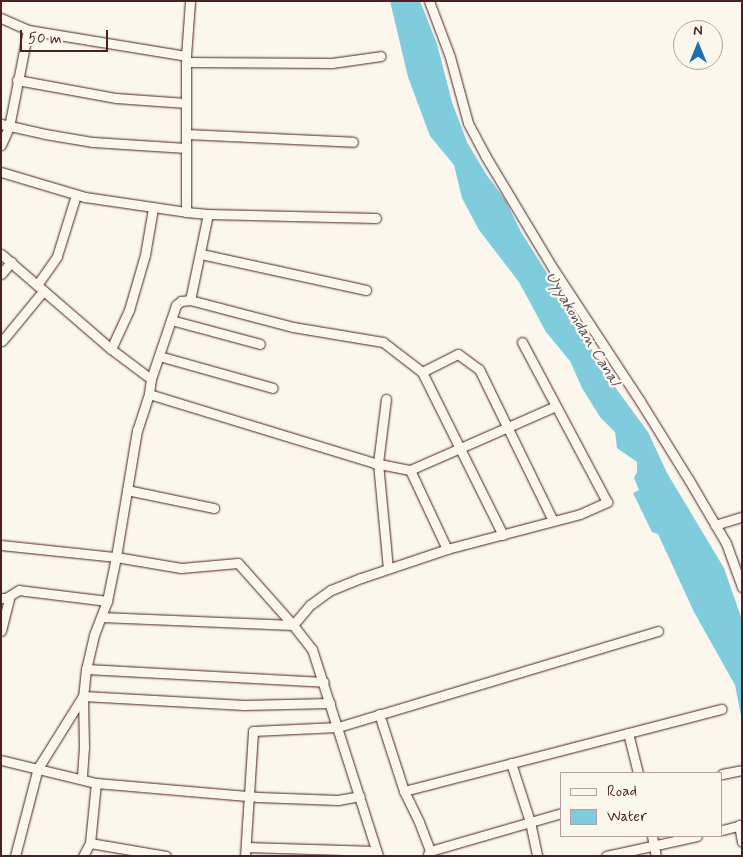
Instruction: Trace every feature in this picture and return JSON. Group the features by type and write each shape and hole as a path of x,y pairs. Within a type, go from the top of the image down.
{"street":[{"path":"186,212 186,59 190,1"},
{"path":"429,1 450,57 468,123 486,157 554,270 640,401 716,525 726,543 742,587"},
{"path":"1,18 28,30 186,59 332,63 382,56"},
{"path":"1,145 28,30"},
{"path":"17,80 116,98 186,103"},
{"path":"5,125 110,144 186,148"},
{"path":"186,134 353,142"},
{"path":"1,172 76,194 153,208 208,214 376,218"},
{"path":"2,341 40,288 57,256 76,194"},
{"path":"111,349 132,301 145,255 153,208"},
{"path":"190,300 208,214"},
{"path":"1,254 111,349 152,379"},
{"path":"201,254 366,290"},
{"path":"1,274 11,262"},
{"path":"82,779 84,747 83,696 86,670 94,635 107,601 137,430 176,305 180,301 190,300 293,327 383,342 422,372 459,450 503,535"},
{"path":"171,320 260,344"},
{"path":"294,625 310,605 331,590 447,549 580,514 606,502 522,342"},
{"path":"422,372 458,354 479,369 553,521"},
{"path":"159,356 273,388"},
{"path":"149,394 378,463 410,470 556,406"},
{"path":"386,399 378,463 388,569"},
{"path":"410,470 447,549"},
{"path":"127,490 214,508"},
{"path":"716,525 742,517"},
{"path":"1,545 116,557 181,568 238,562 294,625 312,650 324,682 330,702 338,727 360,796 377,853 245,852 253,731 338,727 658,631"},
{"path":"1,631 6,597 19,590 107,601"},
{"path":"101,617 294,625"},
{"path":"86,670 324,682"},
{"path":"83,696 244,705 330,702"},
{"path":"15,856 38,768 83,696"},
{"path":"404,791 722,709"},
{"path":"379,714 404,791 419,822 429,854 560,814"},
{"path":"628,733 638,772"},
{"path":"1,760 96,783 338,800 360,796"},
{"path":"510,763 530,822 537,856"},
{"path":"723,774 742,770"},
{"path":"83,856 90,843 96,783"},
{"path":"723,830 740,825 742,842"},
{"path":"652,837 656,856"},
{"path":"606,856 693,837"},
{"path":"90,843 166,856"}],"water":[{"path":"390,1 420,1 437,44 452,102 467,142 486,174 506,201 521,232 579,324 601,368 648,432 667,473 724,568 742,620 742,721 735,685 694,612 658,534 652,532 633,493 639,490 634,478 637,472 637,462 617,448 615,432 600,417 582,388 570,361 546,332 519,282 479,230 462,198 454,165 430,136 408,77"}],"water label":[{"name":"Uyyakondan Canal","path":"582,329"}]}
